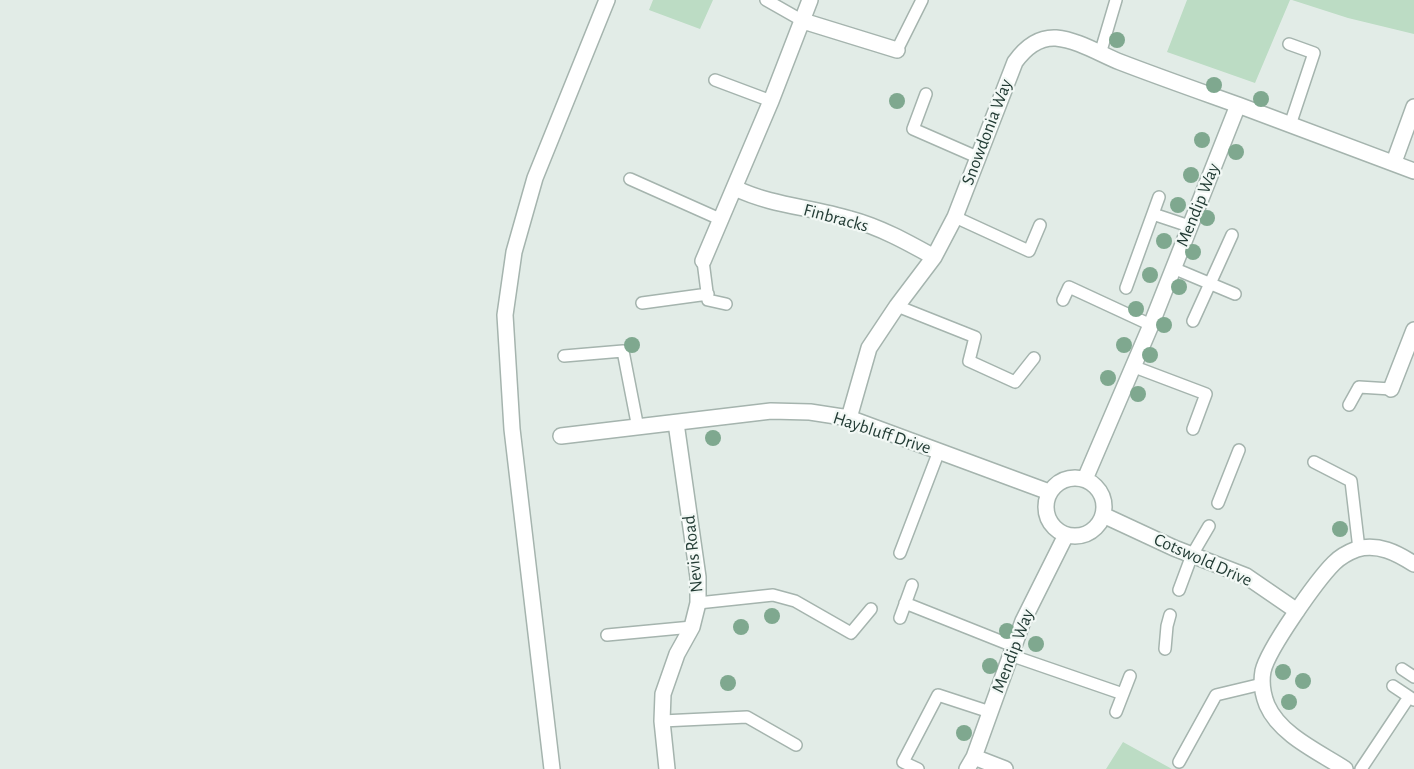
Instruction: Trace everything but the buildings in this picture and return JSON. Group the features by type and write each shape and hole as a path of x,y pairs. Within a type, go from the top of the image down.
{"street":[{"path":"552,769 512,428 504,315 514,252 535,178 607,0"},
{"path":"703,261 771,102 810,0"},
{"path":"803,22 897,50"},
{"name":"Snowdonia Way","path":"849,418 869,348 896,306 934,257 955,217 1015,62 1028,47 1037,41 1054,38 1076,43 1100,54 1238,105"},
{"path":"1238,105 1414,170"},
{"name":"Mendip Way","path":"1085,479 1151,325 1238,105"},
{"path":"1394,162 1414,108"},
{"name":"Finbracks","path":"735,188 754,198 850,219 898,236 934,257"},
{"path":"1391,389 1411,348 1414,330"},
{"name":"Haybluff Drive","path":"561,436 771,411 810,412 849,418 1049,492"},
{"name":"Nevis Road","path":"668,769 662,721 663,694 668,675 692,626 698,603 698,577 676,423"},
{"path":"1064,478 1085,479 1094,484 1101,493 1104,515 1098,525 1089,533 1078,536 1066,535 1054,528 1047,518 1045,505 1049,492 1064,478"},
{"name":"Cotswold Drive","path":"1104,515 1192,555 1246,576 1297,612"},
{"name":"Mendip Way","path":"971,763 1030,604 1066,535"},
{"path":"1346,769 1294,736 1280,724 1268,706 1262,684 1268,658 1297,612 1336,561 1359,549 1379,547 1414,564"},
{"path":"971,763 1005,769"}],"lane":[{"path":"766,0 803,22"},
{"path":"897,50 922,0"},
{"path":"1100,54 1116,0"},
{"path":"1289,44 1314,53 1290,125"},
{"path":"715,80 771,102"},
{"path":"926,94 913,129 977,157"},
{"path":"630,180 722,220"},
{"path":"1126,288 1159,197"},
{"path":"1153,214 1189,226"},
{"path":"955,217 1029,251 1040,225"},
{"path":"1194,321 1232,235"},
{"path":"703,261 708,300 726,304"},
{"path":"1173,268 1234,294"},
{"path":"1063,300 1070,287 1151,325"},
{"path":"642,303 708,294"},
{"path":"896,306 975,337 970,361 1015,382 1034,358"},
{"path":"564,356 623,351 638,428"},
{"path":"1132,366 1206,394 1192,429"},
{"path":"1349,405 1359,386 1391,389"},
{"path":"1218,503 1239,450"},
{"path":"900,553 939,451"},
{"path":"1314,462 1351,481 1359,549"},
{"path":"1179,590 1192,555 1209,526"},
{"path":"900,618 912,586"},
{"path":"698,603 773,595 795,600 851,633 871,609"},
{"path":"905,603 1012,651 1123,694"},
{"path":"1165,649 1170,615"},
{"path":"607,635 692,626"},
{"path":"1402,669 1414,677"},
{"path":"1116,712 1130,676"},
{"path":"1179,762 1216,695 1262,684"},
{"path":"1361,769 1411,699 1392,686"},
{"path":"918,769 903,762 938,695 990,712"},
{"path":"662,721 747,717 796,744"}],"green space":[{"path":"653,0 713,0 700,29 649,10"},
{"path":"1187,0 1290,0 1255,83 1167,52"},
{"path":"1292,0 1414,0 1414,34 1348,18"},
{"path":"1123,742 1172,769 1106,769"}]}
